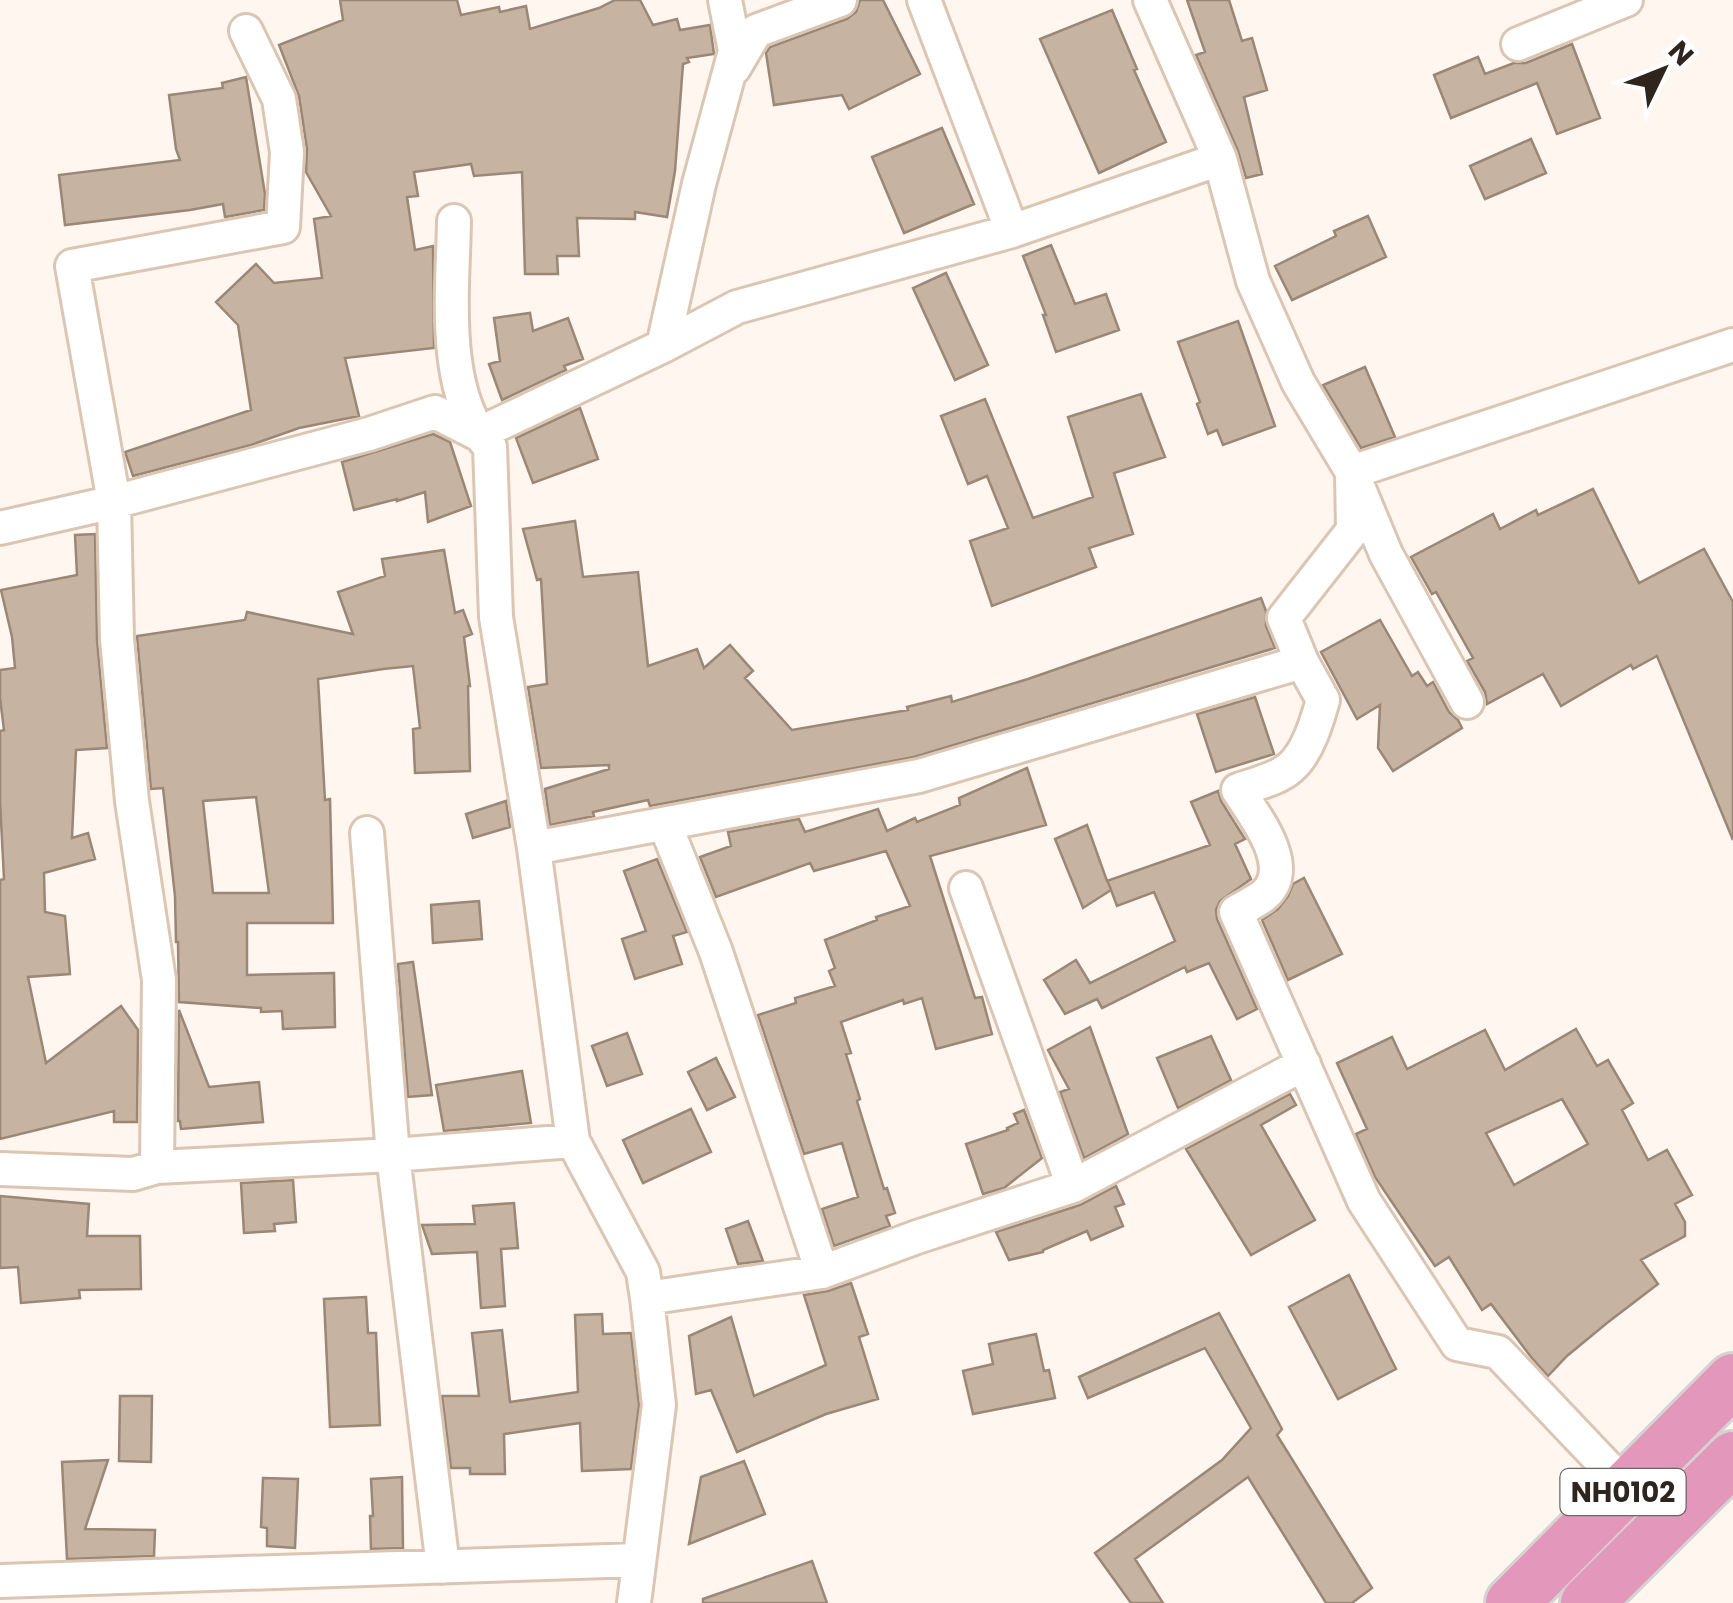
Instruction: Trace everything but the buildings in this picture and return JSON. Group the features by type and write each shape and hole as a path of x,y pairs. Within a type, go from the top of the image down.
{"highway":[{"name":"NH0102","path":"1512,1603 1733,1380"},
{"name":"NH0102","path":"1587,1603 1733,1458"}],"street":[{"path":"664,346 698,184 735,51 726,0"},
{"path":"727,81 756,31 840,0"},
{"path":"924,0 1012,232"},
{"path":"1150,0 1220,159 1253,281 1298,382 1352,472 1386,554 1467,702"},
{"path":"1518,44 1626,0"},
{"path":"158,1167 159,980 132,802 117,640 114,502 72,266 283,227 288,152 278,98 246,31"},
{"path":"478,434 664,346 737,306 1012,232 1220,159"},
{"path":"454,221 456,375 478,434 490,448 496,617 534,848 573,1141 643,1272 659,1405 634,1603"},
{"path":"1352,472 1733,345"},
{"path":"0,528 369,434 435,412 478,434"},
{"path":"1352,472 1353,530 1284,618 1323,700 1313,734 1291,767 1238,790 1270,840 1278,871 1266,894 1236,912 1364,1201 1457,1344 1498,1352 1627,1488"},
{"path":"534,848 919,776 1302,662"},
{"path":"665,824 716,952 822,1272"},
{"path":"367,834 393,1155 443,1567"},
{"path":"966,888 1074,1186"},
{"path":"646,1298 822,1272 916,1236 1074,1186 1304,1064"},
{"path":"0,1168 133,1174 158,1167 573,1141"},
{"path":"0,1581 639,1560"}]}
